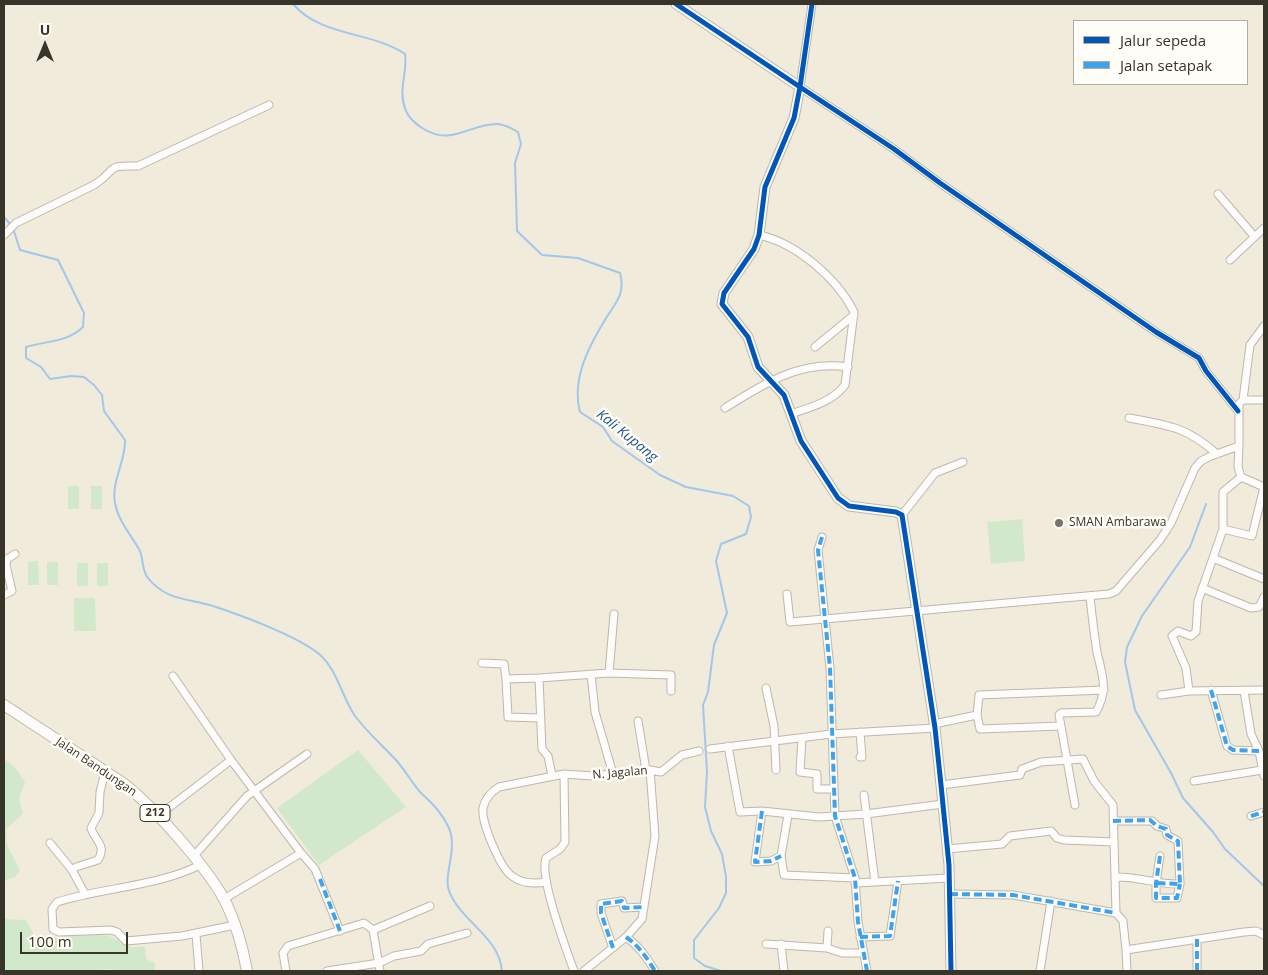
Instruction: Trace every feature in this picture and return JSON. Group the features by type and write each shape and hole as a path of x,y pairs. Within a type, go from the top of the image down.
{"main road":[{"name":"Jalan Bandungan","path":"4,705 138,795 158,816 224,898 235,925 247,971"}],"street":[{"path":"676,4 894,149 940,184 1156,332 1199,358 1206,371 1238,412"},
{"path":"812,4 794,118 765,187 759,235 754,249 724,293 722,304 748,337 758,367 784,395 801,440 838,498 849,506 896,512 902,515"},
{"path":"4,235 16,223 94,185 105,177 113,167 118,165 138,166 269,105"},
{"path":"1218,194 1254,236"},
{"path":"1230,260 1264,228"},
{"path":"759,235 772,238 803,257 827,277 847,300 854,315 845,385 839,393 829,400 791,414"},
{"path":"815,347 854,315"},
{"path":"1241,478 1238,467 1239,404 1242,400 1250,344 1264,326"},
{"path":"725,408 769,380 824,364 848,367"},
{"path":"1242,400 1264,400"},
{"path":"1129,418 1180,428 1199,438 1217,454"},
{"path":"787,594 790,622 1090,597 1116,591 1160,540 1171,523 1195,468 1201,461 1238,446"},
{"path":"951,971 949,878 935,726 902,515 935,473 963,462"},
{"path":"1223,529 1252,536 1264,487 1241,478"},
{"path":"1189,691 1186,668 1172,640 1172,636 1178,631 1194,636 1198,602 1223,529 1223,492 1241,478"},
{"path":"822,537 818,550 830,668 835,816 855,880 860,937 867,971"},
{"path":"4,595 12,591 6,565 7,559 15,554"},
{"path":"1213,558 1264,579"},
{"path":"1202,588 1251,608 1259,607 1264,595"},
{"path":"1075,804 1059,715 1061,713 1096,712 1104,690 1104,675 1097,653 1090,597"},
{"path":"609,673 614,614"},
{"path":"482,663 504,664 508,717 540,718"},
{"path":"506,679 609,673 671,675 670,690"},
{"path":"591,674 596,712 613,774"},
{"path":"173,676 231,760 315,870 340,931"},
{"path":"539,678 542,749 548,756 552,776"},
{"path":"766,688 776,741 776,770"},
{"path":"1061,726 980,729 977,714 978,695 1104,690"},
{"path":"1210,690 1227,746 1233,750 1259,751"},
{"path":"1161,695 1189,691 1244,692 1264,690"},
{"path":"1194,781 1263,773 1259,751 1251,734 1244,692"},
{"path":"710,749 831,734 935,726 977,714"},
{"path":"584,971 639,924 644,907 655,836 648,770 638,721"},
{"path":"860,732 862,756 860,756"},
{"path":"802,738 800,772 817,774 817,789 834,789"},
{"path":"728,746 739,810 762,810 788,815 835,816 943,804"},
{"name":"N. Jagalan","path":"546,882 524,882 511,876 504,867 486,825 483,810 492,791 499,787 564,774 592,776 648,770 661,772 682,755 699,751"},
{"path":"235,925 196,934 126,941 117,932 111,930 72,933 54,930 54,904 85,894 172,876 196,861 229,815 254,791 308,754"},
{"path":"941,785 1020,775 1022,769 1041,762 1079,758 1085,761 1094,780 1111,801 1116,877 1116,913"},
{"path":"158,816 231,760"},
{"path":"76,867 98,860 102,850 100,842 91,828 99,813 100,792 105,772"},
{"path":"564,774 565,842 560,849 546,858 544,866 546,882 574,971"},
{"path":"864,795 875,882"},
{"path":"762,810 755,862 771,861 782,856"},
{"path":"1251,816 1264,812"},
{"path":"788,815 782,856 784,876 875,882 949,878"},
{"path":"1113,821 1150,820 1157,826 1166,829 1168,835 1178,841 1180,884 1177,898 1157,898 1156,883 1160,856"},
{"path":"947,849 1002,844 1010,836 1051,831 1057,838 1064,840 1114,842"},
{"path":"50,843 72,870 85,894"},
{"path":"224,898 301,852"},
{"path":"1116,877 1128,876 1156,883 1180,884"},
{"path":"860,937 890,936 898,880"},
{"path":"950,894 1008,895 1116,913 1123,920 1127,971"},
{"path":"613,948 601,913 601,904 622,901 624,908 644,907"},
{"path":"1040,971 1051,902"},
{"path":"373,930 430,906"},
{"path":"286,971 283,953 285,948 364,923 373,930 380,971"},
{"path":"827,948 828,931"},
{"path":"1126,950 1244,932 1256,931 1264,935"},
{"path":"327,971 380,963 394,956 421,951 428,944 467,933"},
{"path":"196,934 200,971"},
{"path":"626,937 634,942 646,956 654,971"},
{"path":"1197,940 1197,971"},
{"path":"766,944 827,948 842,953 863,953"},
{"path":"781,944 784,971"}],"green space":[{"path":"68,486 79,486 79,509 68,509"},
{"path":"91,486 102,486 102,509 91,509"},
{"path":"1022,519 1025,561 991,564 987,522"},
{"path":"38,561 39,585 28,585 28,562"},
{"path":"47,562 58,562 58,585 47,585"},
{"path":"77,563 88,563 88,586 77,586"},
{"path":"97,563 108,563 108,586 97,586"},
{"path":"74,598 95,598 96,631 74,631"},
{"path":"358,750 406,807 319,865 277,808"},
{"path":"4,759 14,766 25,782 19,799 23,814 6,829 7,845 20,870 15,877 4,881"},
{"path":"4,919 26,920 37,940 93,933 109,936 130,947 145,947 146,959 155,963 155,971 117,971 109,969 87,971 4,971"}],"waterway":[{"name":"Kali Kupang","path":"293,4 304,15 318,22 377,41 405,54 403,103 409,116 422,128 433,133 451,135 477,127 497,124 505,125 518,132 521,144 515,163 517,231 542,255 578,258 620,273 622,285 620,296 589,349 580,374 578,387 580,412 603,427 612,441 660,475 686,487 733,496 749,506 751,517 746,534 721,544 716,561 727,613 714,645 708,692 703,705 707,772 705,807 711,831 722,854 726,877 726,893 719,908 694,940 694,958 705,966 721,971"},
{"path":"4,217 10,224"},
{"path":"13,228 20,250 58,260 84,313 83,327 77,332 71,336 26,347 26,358 41,367 50,379 71,376 84,377 102,395 104,411 125,440 125,448 115,487 115,503 122,521 141,553 146,575 155,586 171,595 207,604 269,627 309,647 325,660 335,675 355,716 396,760 418,789 437,809 449,828 452,845 448,878 449,891 462,912 494,948 502,971"},
{"path":"1206,504 1190,547 1142,616 1127,647 1125,662 1135,710 1183,798 1213,832 1225,849 1264,886"}],"marked path":[{"path":"822,537 818,550 830,668 835,816 855,878 858,922 867,971"},
{"path":"1211,690 1227,746 1233,750 1259,751"},
{"path":"762,811 755,862 771,861 781,856"},
{"path":"1251,816 1264,812"},
{"path":"1113,821 1150,820 1157,826 1166,829 1167,835 1178,841 1180,884 1156,883"},
{"path":"1160,856 1156,898 1177,898 1180,884"},
{"path":"320,879 340,931"},
{"path":"860,937 890,936 898,881"},
{"path":"950,894 1013,895 1116,913"},
{"path":"613,948 601,913 601,904 622,901 624,908 644,907"},
{"path":"626,937 642,952 655,971"},
{"path":"1197,939 1197,971"}],"cycle path":[{"path":"676,4 800,87 794,118 765,187 759,235 754,249 724,293 722,304 748,337 758,367 784,395 801,441 838,498 849,506 896,512 902,515 935,728 949,865 951,971"},
{"path":"812,4 800,87 894,149 940,183 1156,332 1199,358 1206,371 1238,411"}],"place":[{"name":"SMAN Ambarawa","path":"1059,523"}]}
